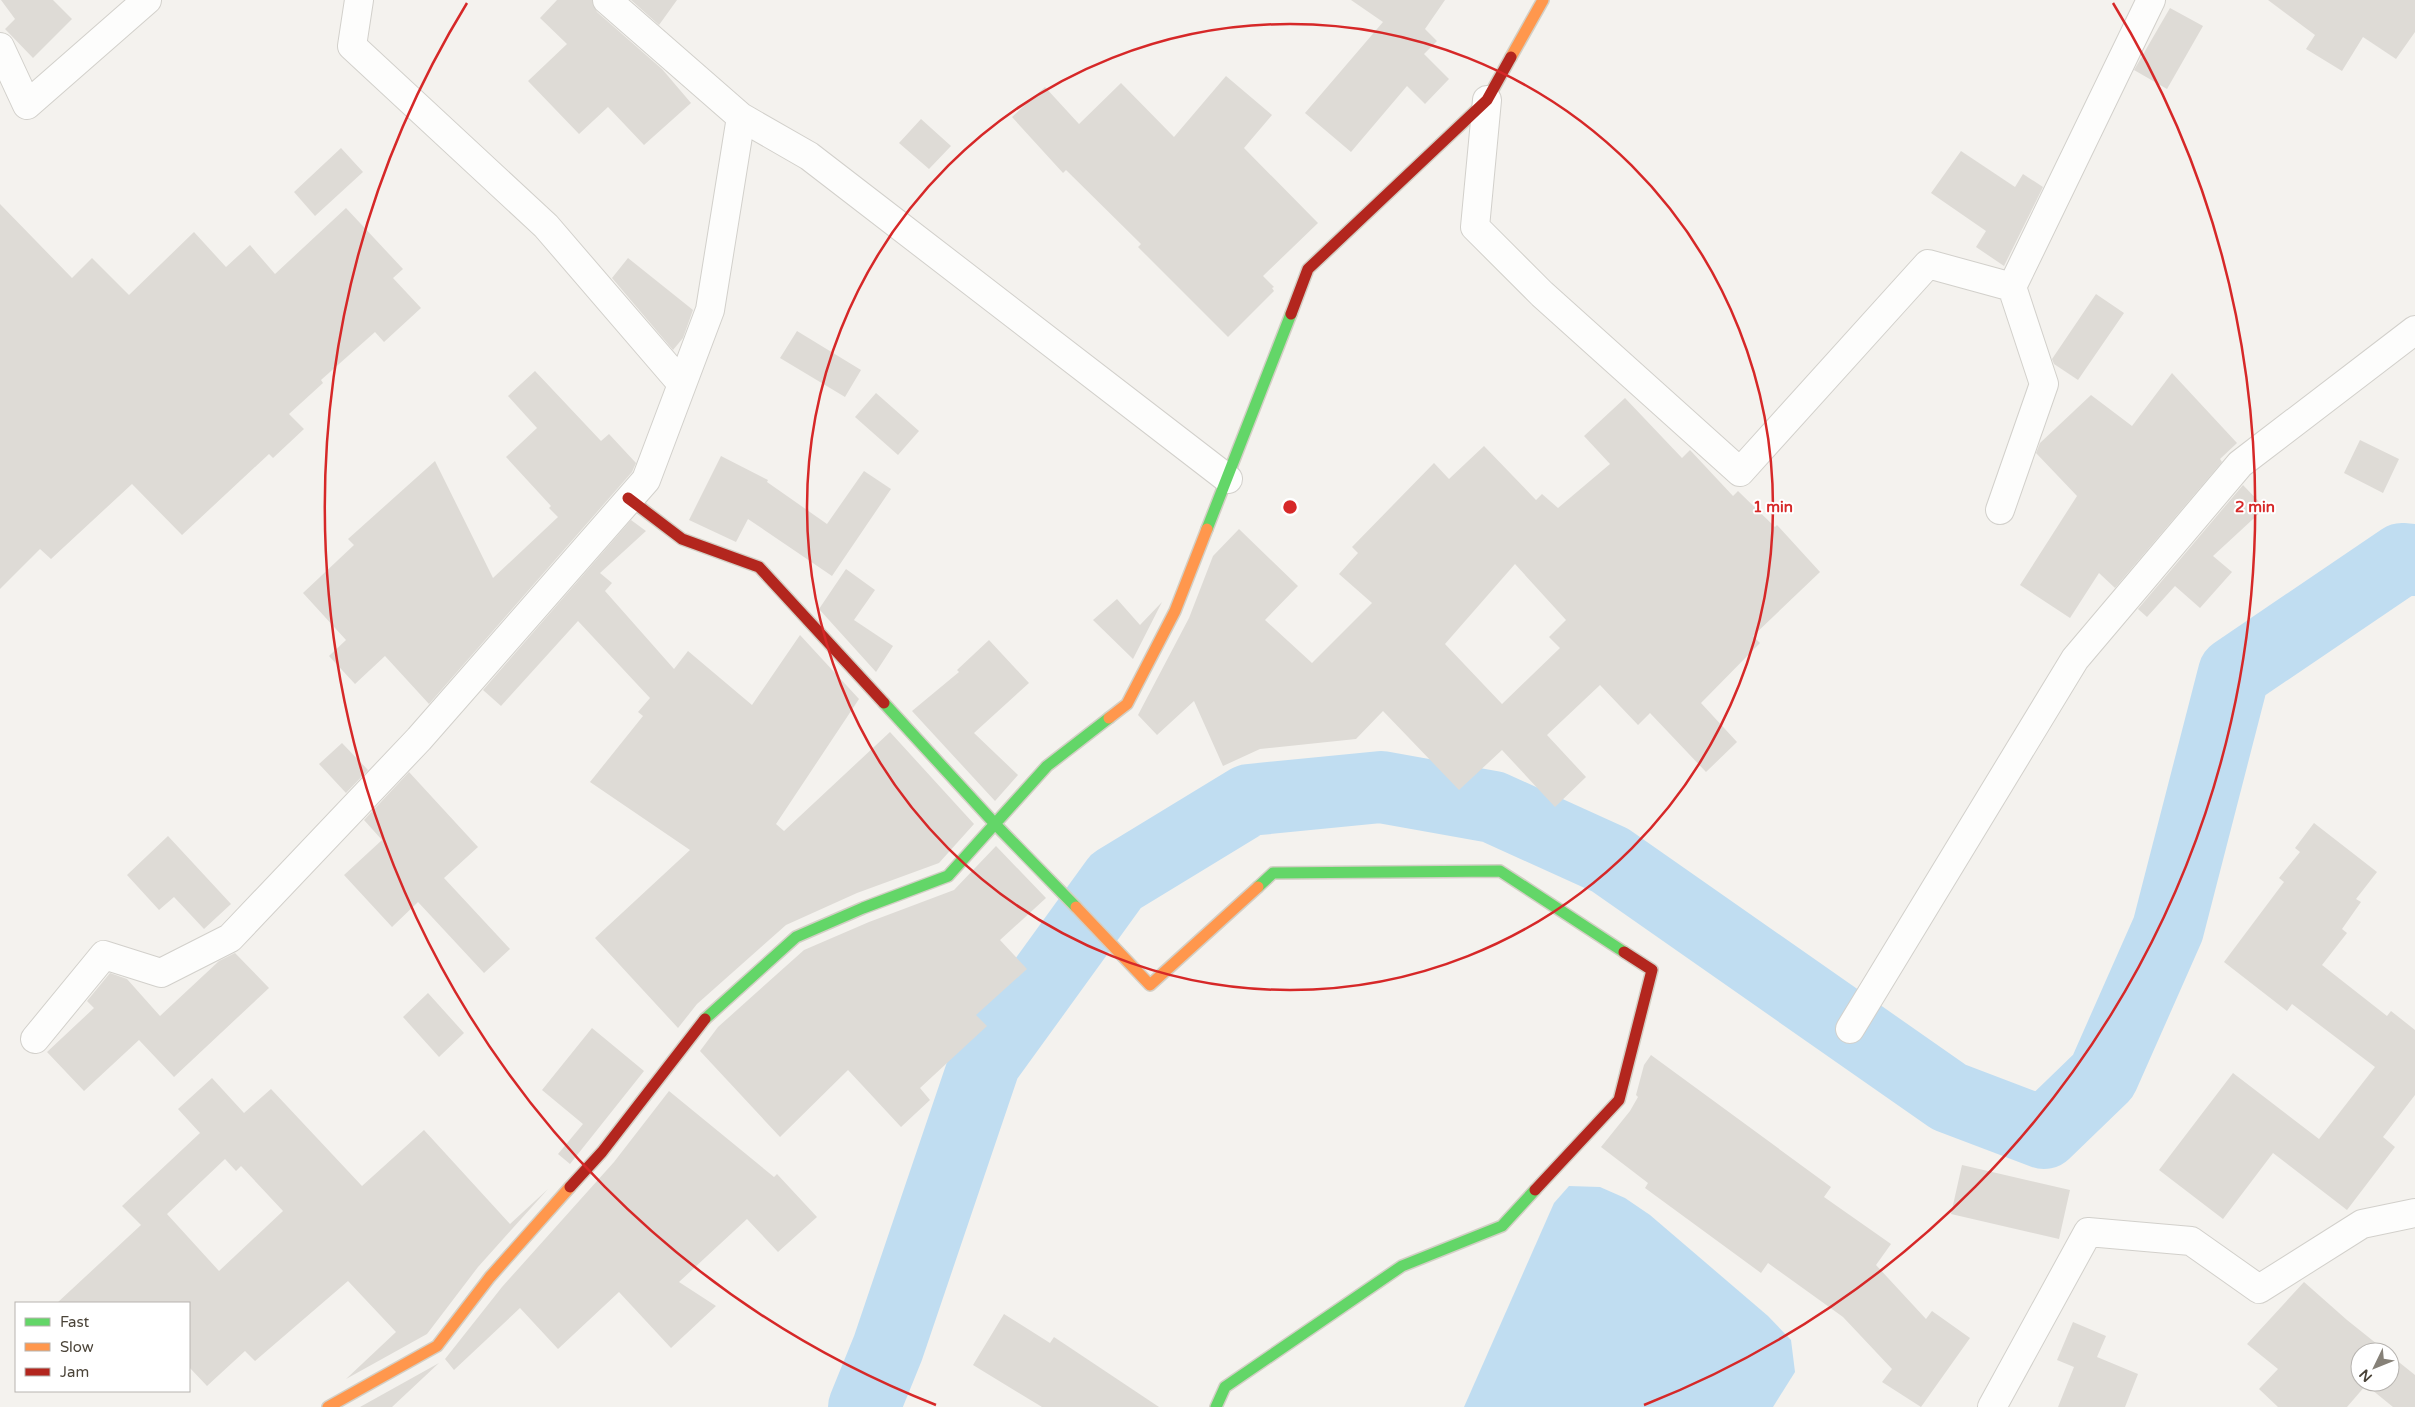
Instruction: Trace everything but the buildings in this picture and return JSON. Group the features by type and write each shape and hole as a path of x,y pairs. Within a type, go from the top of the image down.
{"street":[{"path":"0,47 27,105 147,0"},
{"path":"359,0 352,46 546,226 682,384"},
{"path":"607,0 741,118 809,156 1228,479"},
{"path":"328,1407 437,1346 490,1277 602,1152 707,1016 796,937 863,908 948,876 996,825 1047,766 1127,704 1175,611 1228,479 1308,269 1487,100 1543,0"},
{"path":"2000,510 2044,384 2012,287 2151,0"},
{"path":"1487,100 1475,227 1542,294 1740,472 1928,264 2012,287"},
{"path":"35,1039 104,954 161,973 230,938 419,738 628,498 646,480 710,310 741,118"},
{"path":"1850,1029 2074,659 2240,464 2415,330"},
{"path":"628,498 682,539 759,567 996,825 1018,845 1150,985 1273,874 1500,871 1652,970 1619,1100 1502,1226 1402,1266 1225,1387 1216,1407"},
{"path":"1992,1407 2088,1232 2191,1241 2259,1289 2362,1224 2415,1213"}],"water":[{"path":"1569,1186 1600,1187 1625,1198 1650,1215 1768,1316 1791,1340 1795,1372 1773,1407 1464,1407 1554,1203"}],"waterway":[{"path":"864,1407 888,1348 985,1062 1116,881 1249,800 1381,787 1493,807 1610,860 1949,1097 2044,1133 2103,1076 2168,929 2234,673 2402,559 2415,560"}],"traffic: fast":[{"path":"1207,529 1291,314"},
{"path":"884,703 996,825 1076,907"},
{"path":"705,1019 796,937 863,908 948,876 1047,766 1109,718"},
{"path":"1258,887 1273,873 1500,871 1624,952"},
{"path":"1216,1407 1225,1387 1402,1266 1502,1226 1535,1190"}],"traffic: slow":[{"path":"1511,57 1543,0"},
{"path":"1109,718 1127,704 1175,611 1207,529"},
{"path":"1076,907 1150,985 1258,887"},
{"path":"328,1407 437,1346 490,1277 570,1187"}],"traffic: jam":[{"path":"1291,314 1308,269 1487,100 1511,57"},
{"path":"628,498 682,539 759,567 884,703"},
{"path":"1535,1190 1619,1100 1652,970 1624,952"},
{"path":"570,1187 602,1152 705,1019"}]}
